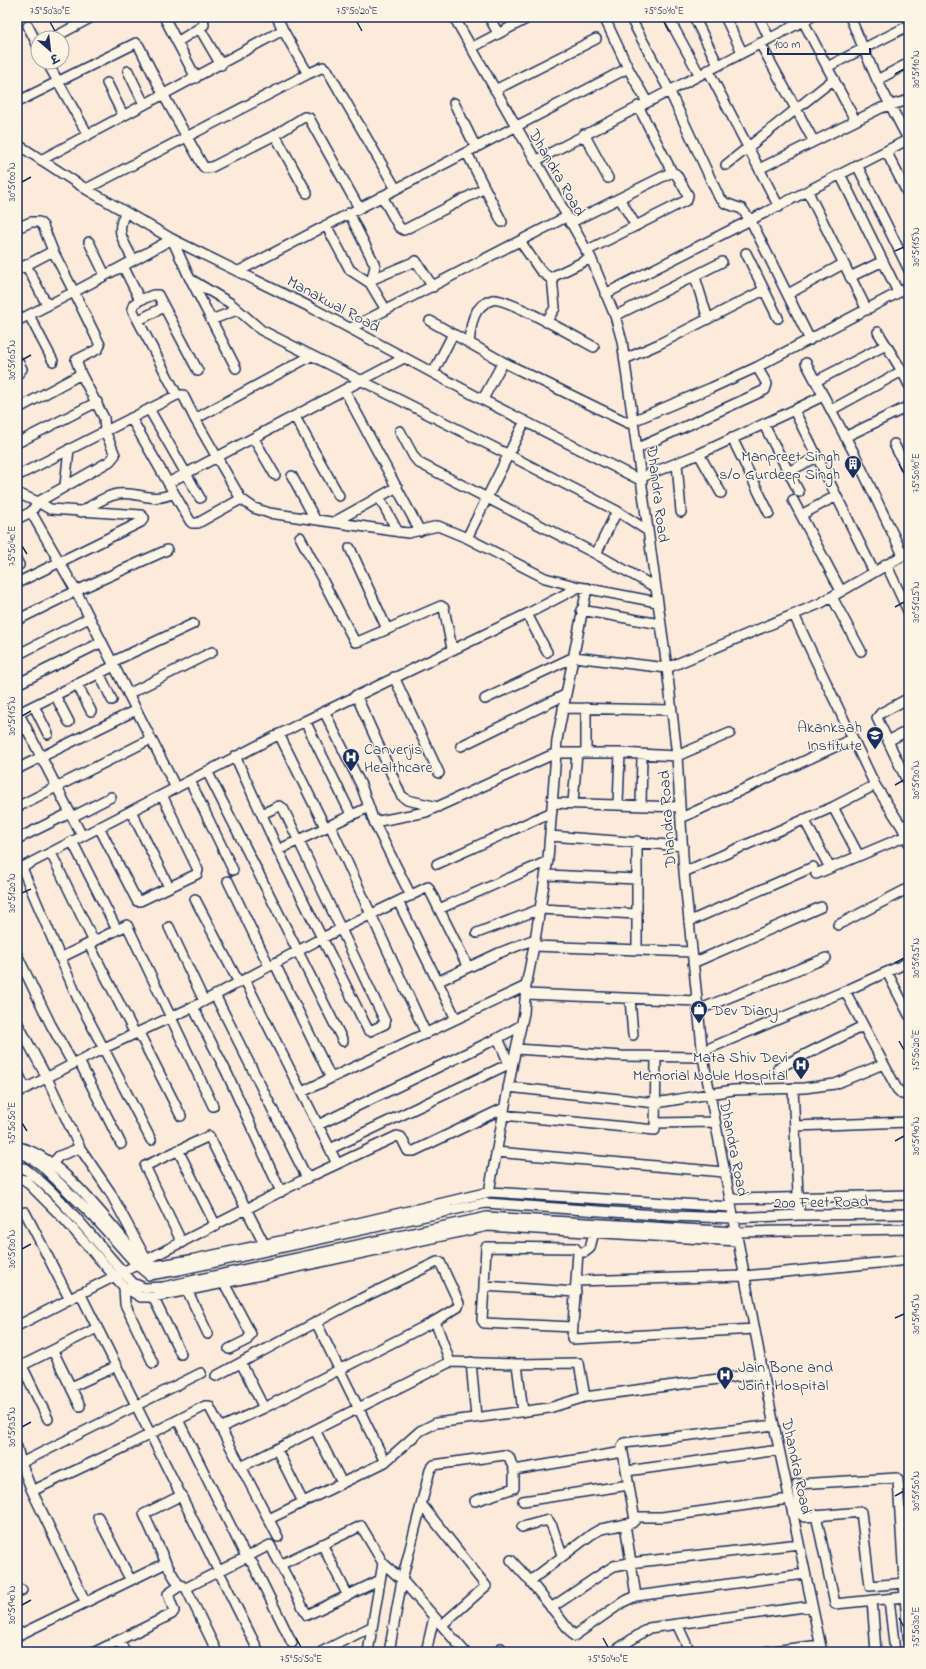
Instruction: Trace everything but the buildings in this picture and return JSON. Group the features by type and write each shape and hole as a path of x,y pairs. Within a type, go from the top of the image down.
{"street":[{"path":"68,30 92,17"},
{"path":"164,17 196,78"},
{"path":"177,42 200,29 205,24 203,17"},
{"path":"277,17 308,74"},
{"name":"Dhandra Road","path":"454,17 589,255 615,316 622,340 667,668 677,756 684,872 697,1006 709,1094 763,1373 821,1648"},
{"path":"489,17 498,33"},
{"path":"472,48 530,17"},
{"path":"604,17 628,68 647,102"},
{"path":"630,17 669,90 721,200 725,203 739,207 751,221 810,340"},
{"path":"668,17 699,74"},
{"path":"694,17 718,64"},
{"path":"725,17 742,52"},
{"path":"760,17 769,38"},
{"path":"605,294 779,207 909,139 877,80 850,17"},
{"path":"535,161 802,20 855,120"},
{"path":"28,26 30,30"},
{"path":"827,67 864,50 906,27"},
{"path":"200,29 221,64"},
{"path":"41,160 283,30"},
{"path":"495,90 596,40"},
{"path":"17,102 136,42 163,94 205,168 275,135 304,117 309,118 359,208"},
{"path":"760,43 813,140"},
{"path":"877,80 909,63"},
{"path":"86,189 322,67 328,71 396,189"},
{"path":"239,271 628,68"},
{"path":"52,70 88,135"},
{"path":"708,70 779,207"},
{"path":"128,71 144,104"},
{"path":"726,165 834,79"},
{"path":"107,83 124,115"},
{"path":"760,168 855,120 890,105 909,100"},
{"path":"454,103 476,148"},
{"path":"546,322 554,308 551,279 555,274 636,226 688,199 688,195 676,174 672,172 638,106"},
{"path":"584,134 608,178"},
{"path":"275,135 307,193"},
{"name":"Manakwal Road","path":"18,145 86,189 172,239 351,328 482,399 642,479"},
{"path":"886,151 909,196"},
{"path":"467,153 502,222"},
{"path":"857,166 909,270"},
{"path":"351,328 520,241 620,199 672,172"},
{"path":"840,174 898,292"},
{"path":"382,196 399,227 404,230 485,188"},
{"path":"808,192 867,310"},
{"path":"620,199 636,226"},
{"path":"126,212 120,221 119,229 133,260"},
{"path":"348,213 375,266 370,280"},
{"path":"17,228 31,222 40,222 43,226 53,251 100,345 98,349 76,360 81,374 97,402 104,418 105,431 115,451 114,458 38,502 31,512 17,519"},
{"path":"326,225 350,270 370,280 386,310"},
{"path":"17,321 172,239 190,279 236,368"},
{"path":"520,241 540,270 551,279"},
{"path":"89,242 105,275"},
{"path":"17,270 53,251"},
{"path":"746,253 778,318"},
{"path":"370,280 416,261 433,287"},
{"path":"850,277 883,261"},
{"path":"615,316 695,277 722,262"},
{"path":"788,294 843,264"},
{"path":"26,265 47,305"},
{"path":"123,266 140,300"},
{"path":"695,277 708,319"},
{"path":"190,279 224,299 261,330 310,356 364,381 617,511 648,531"},
{"path":"430,320 503,362 625,423 634,422 757,367 867,310 898,292 909,288"},
{"path":"625,358 708,319 764,290"},
{"path":"177,395 133,306 140,300 156,294 198,371"},
{"path":"469,343 474,316 482,307 492,300 500,300 594,347"},
{"path":"139,320 164,307"},
{"path":"211,320 237,310"},
{"path":"29,315 53,361"},
{"path":"878,332 909,385"},
{"path":"433,373 453,334"},
{"path":"816,382 886,344"},
{"path":"195,419 310,356"},
{"path":"168,483 364,381 404,358"},
{"path":"17,360 22,369 17,375"},
{"path":"482,399 503,362"},
{"path":"485,699 574,657 667,668 794,615 832,597 886,564 906,554 806,363"},
{"path":"638,448 765,390 767,384 757,367"},
{"path":"831,410 902,372"},
{"path":"17,409 81,374"},
{"path":"344,391 420,531"},
{"path":"17,476 177,395 183,395 195,419 241,499 254,508 269,513 336,521 408,533 438,526 467,538 545,578 657,602"},
{"path":"642,479 764,425 823,396"},
{"path":"17,443 97,402"},
{"path":"845,437 909,406"},
{"path":"149,409 200,498"},
{"path":"794,410 874,572"},
{"path":"295,417 339,496"},
{"path":"132,418 190,522 198,523 241,499"},
{"path":"467,538 525,421"},
{"path":"764,425 799,492"},
{"path":"400,431 414,457 419,463 655,586"},
{"path":"732,438 769,513"},
{"path":"254,439 275,475"},
{"path":"894,444 909,474"},
{"path":"65,486 69,449"},
{"path":"699,454 721,493"},
{"path":"788,472 817,457"},
{"path":"677,463 681,512"},
{"path":"292,476 315,519"},
{"path":"336,521 397,487"},
{"path":"81,512 103,499 118,494 157,498 174,493"},
{"path":"17,494 38,502 50,509 141,515 144,518 141,522 17,583"},
{"path":"801,514 836,496"},
{"path":"379,497 398,532"},
{"path":"793,500 841,591"},
{"path":"596,554 617,511"},
{"path":"31,512 76,591 176,788"},
{"path":"118,514 124,530"},
{"path":"300,537 355,642 442,606 444,608 452,649"},
{"path":"350,548 387,629"},
{"path":"17,620 76,591 167,550"},
{"path":"886,564 909,613"},
{"path":"489,1192 508,1086 510,1063 516,1049 546,875 553,808 556,753 565,695 574,657 583,587"},
{"path":"151,1140 60,958 50,932 19,869 324,711 583,587"},
{"path":"832,597 861,651"},
{"path":"581,610 660,624"},
{"path":"527,614 547,652"},
{"path":"690,922 814,871 830,868 859,856 906,832 875,786 794,615"},
{"path":"17,655 89,618"},
{"path":"82,836 18,712 34,706 100,674 113,664 193,624"},
{"path":"17,684 102,642"},
{"path":"128,694 212,652"},
{"path":"100,674 112,700"},
{"path":"394,677 439,773"},
{"path":"77,684 91,711"},
{"path":"56,695 69,722"},
{"path":"461,746 565,695"},
{"path":"356,696 401,795 407,800 438,807"},
{"path":"909,698 881,713 877,718 909,785"},
{"path":"34,706 48,734"},
{"path":"563,708 671,710"},
{"path":"573,803 582,753 586,708"},
{"path":"17,769 136,710"},
{"path":"324,711 361,785 374,822 411,896"},
{"path":"305,721 351,814"},
{"path":"17,732 26,727"},
{"path":"888,741 909,730"},
{"path":"374,822 426,812 556,753 620,753 677,756 730,733"},
{"path":"279,734 328,826 372,915 426,1034"},
{"path":"17,807 151,739"},
{"path":"681,818 852,739"},
{"path":"618,804 620,753"},
{"path":"642,755 642,806"},
{"path":"236,756 278,850 368,1030 370,1031 385,1022 298,840 281,807 262,814"},
{"path":"207,771 296,952 343,1042"},
{"path":"190,780 233,870"},
{"path":"684,872 832,807 875,786"},
{"path":"99,827 137,901 140,901 169,887 198,872 162,795"},
{"path":"17,839 111,797"},
{"path":"437,864 553,808 573,803 679,808"},
{"path":"278,850 351,814 369,807"},
{"path":"832,807 859,856"},
{"path":"131,811 169,887"},
{"path":"804,819 830,868"},
{"path":"550,836 683,846"},
{"path":"72,841 117,930"},
{"path":"637,842 637,950"},
{"path":"51,853 91,943 181,1116"},
{"path":"439,908 548,861"},
{"path":"546,875 637,879"},
{"path":"228,881 331,1078"},
{"path":"17,1071 21,1090 104,1048 193,1007 322,938 399,903 428,887 468,968"},
{"path":"838,925 909,888"},
{"path":"195,899 302,1092 337,1164"},
{"path":"399,903 439,981 456,1019"},
{"path":"693,963 820,907"},
{"path":"477,933 540,909 637,914"},
{"path":"60,958 127,926 213,1106"},
{"path":"169,927 204,1001"},
{"path":"439,981 468,968 535,943 692,952"},
{"path":"17,955 51,1025 76,1063 121,1144"},
{"path":"302,1092 456,1019 526,990 697,1006 826,958"},
{"path":"516,1049 656,1057 703,1054 909,962"},
{"path":"887,972 909,1015"},
{"path":"845,991 899,1092 909,1095"},
{"path":"215,995 307,1178"},
{"path":"630,999 633,1035"},
{"path":"193,1007 226,1071 281,1192"},
{"path":"17,1022 47,1078 80,1148 110,1192 143,1263"},
{"path":"318,1125 520,1026"},
{"path":"778,1068 863,1026"},
{"path":"498,1038 510,1063"},
{"path":"17,1326 69,1298 119,1275 216,1226 307,1178 400,1135 408,1151 414,1151 503,1112 653,1130 656,1128 656,1057"},
{"path":"330,1149 510,1063"},
{"path":"508,1086 656,1102 733,1090 793,1088 840,1083 883,1064"},
{"path":"793,1088 799,1215"},
{"path":"656,1123 714,1122"},
{"path":"795,1126 909,1122"},
{"path":"182,1243 145,1168 146,1165 209,1136 264,1244"},
{"path":"17,1147 32,1150 97,1209 143,1263 149,1267 407,1213 489,1192 730,1203 798,1197 909,1195"},
{"path":"49,1167 59,1156 80,1148"},
{"path":"178,1150 216,1226"},
{"path":"496,1152 724,1172"},
{"path":"17,1155 26,1155 49,1167"},
{"path":"17,1168 24,1168 33,1175 71,1214 119,1275 124,1287 124,1296 129,1312 153,1363"},
{"path":"17,1178 25,1180 119,1275 136,1286 152,1288 487,1217 736,1236"},
{"name":"200 Feet Road","path":"143,1263 145,1273 155,1275 370,1230 485,1203 670,1216 733,1218 799,1215 909,1214"},
{"path":"25,1212 69,1298"},
{"path":"124,1287 141,1297 154,1297 477,1227 498,1225 594,1232 736,1236 909,1229"},
{"path":"573,1327 484,1323 482,1320 486,1247 575,1248 578,1252 585,1252 590,1248 594,1232"},
{"path":"578,1252 572,1337 574,1340 755,1329"},
{"path":"576,1280 744,1276 909,1260"},
{"path":"216,1376 316,1322 438,1262 459,1305 435,1321 340,1370 222,1427"},
{"path":"224,1283 251,1334 251,1337 229,1349"},
{"path":"484,1286 576,1292"},
{"path":"187,1290 208,1334"},
{"path":"80,1293 259,1652"},
{"path":"154,1297 181,1354"},
{"path":"435,1321 450,1362"},
{"path":"316,1322 385,1462"},
{"path":"48,1419 20,1367 98,1328"},
{"path":"53,1351 80,1406"},
{"path":"242,1467 450,1362 517,1364 579,1363 585,1397"},
{"path":"471,1362 476,1417"},
{"path":"241,1363 264,1408"},
{"path":"517,1364 523,1412"},
{"path":"71,1387 117,1366"},
{"path":"21,1463 201,1373"},
{"path":"269,1519 385,1462 414,1436 436,1423 561,1406 585,1397 763,1373"},
{"path":"32,1491 151,1434 205,1406 209,1406 222,1427 278,1537"},
{"path":"178,1420 246,1557 253,1564 292,1642"},
{"path":"530,1581 562,1555 601,1529 632,1523 636,1517 622,1447 624,1443 774,1425"},
{"path":"315,1430 342,1483"},
{"path":"17,1447 21,1463 32,1491 85,1601"},
{"path":"277,1450 303,1502"},
{"path":"627,1471 779,1450"},
{"path":"514,1470 623,1452"},
{"path":"388,1652 402,1580 430,1470 434,1465 504,1455 509,1457 514,1470 514,1488 476,1501"},
{"path":"904,1583 872,1587 869,1584 861,1512 804,1517 801,1514 796,1487 798,1483 897,1478 904,1583 907,1597 909,1648"},
{"path":"523,1501 629,1485"},
{"path":"182,1495 144,1514 166,1563 184,1587 217,1652"},
{"path":"636,1517 662,1516 789,1499"},
{"path":"422,1505 486,1586 442,1625"},
{"path":"816,1515 835,1604 907,1597"},
{"path":"98,1517 130,1580"},
{"path":"522,1527 548,1520 552,1526 562,1555"},
{"path":"625,1524 629,1563 636,1596"},
{"path":"282,1564 361,1526 382,1562 402,1580 465,1652"},
{"path":"322,1544 348,1596"},
{"path":"551,1608 614,1566 629,1563 799,1544"},
{"path":"95,1652 172,1614 174,1610 168,1594 219,1571 270,1545 282,1564 307,1615 378,1581"},
{"path":"512,1560 574,1636 623,1602 636,1596 805,1574"},
{"path":"368,1652 382,1562"},
{"path":"17,1636 85,1601 166,1563"},
{"path":"889,1599 895,1652"},
{"path":"872,1600 876,1652"},
{"path":"613,1652 649,1628 812,1606"},
{"path":"426,1652 434,1617"},
{"path":"677,1624 690,1652"},
{"path":"321,1652 371,1627"},
{"path":"119,1640 125,1652"},
{"path":"764,1652 821,1648"}],"place":[{"name":"Manpreet Singh s/o Gurdeep Singh","path":"853,479"},
{"name":"Akanksah Institute","path":"875,750"},
{"name":"Canverjis Healthcare","path":"351,772"},
{"name":"Dev Diary","path":"699,1024"},
{"name":"Mata Shiv Devi Memorial Noble Hospital","path":"801,1080"},
{"name":"Jain Bone and Joint Hospital","path":"725,1390"}]}
